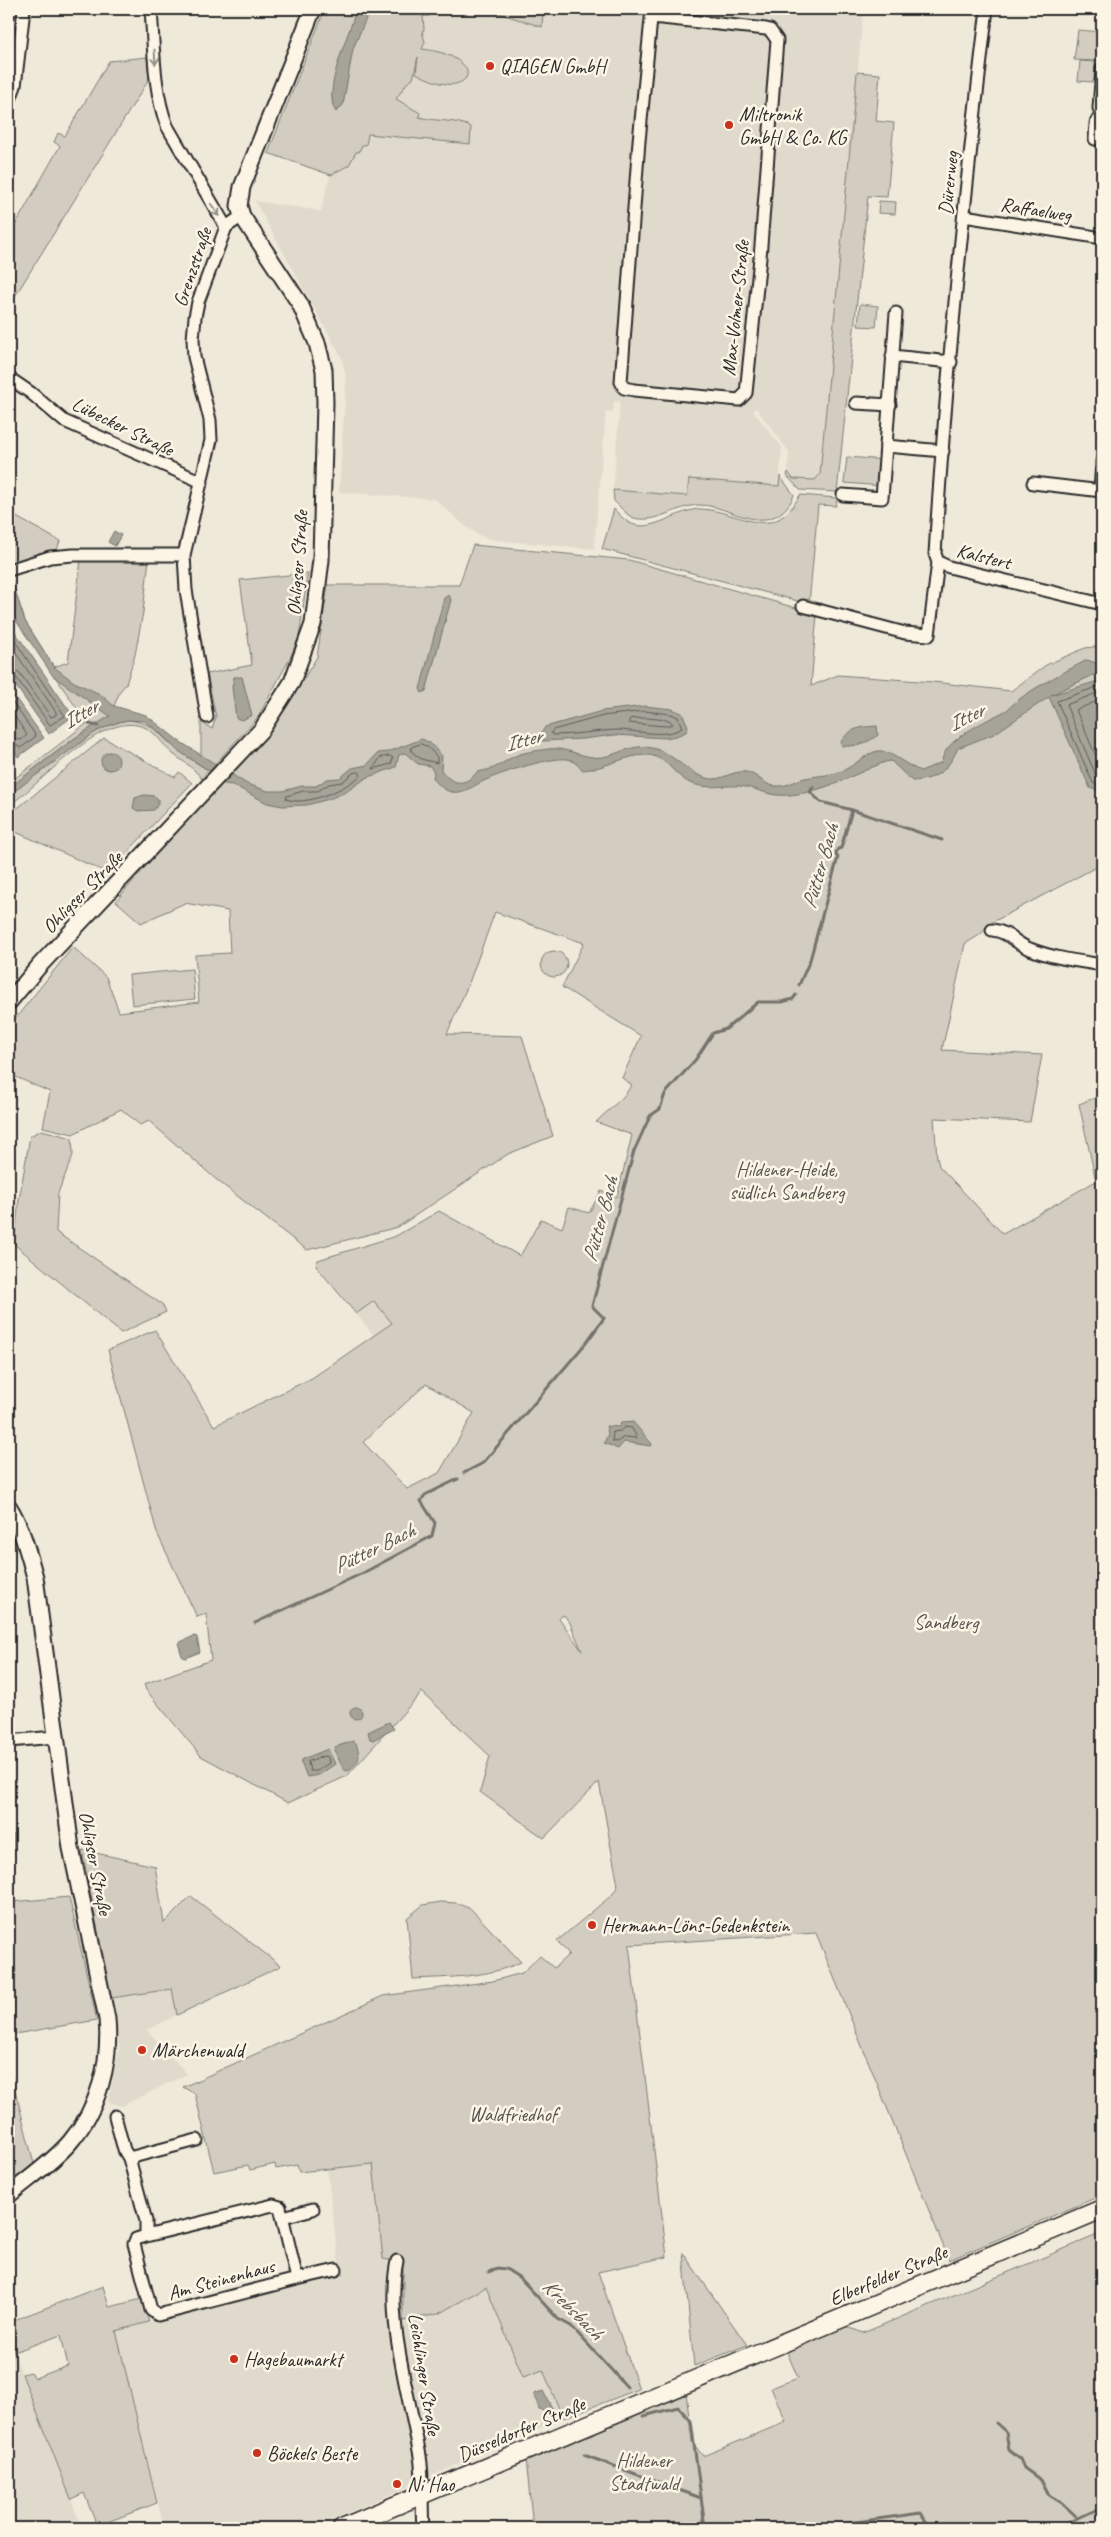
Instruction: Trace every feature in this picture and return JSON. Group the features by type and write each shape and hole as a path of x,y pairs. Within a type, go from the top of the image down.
{"main road":[{"path":"242,216 239,206 242,187 313,9"},
{"name":"Ohligser Straße","path":"9,1002 40,965 262,729 282,700 302,662 314,624 321,560 325,403 321,357 310,324 300,304 242,216"},
{"name":"Ohligser Straße","path":"9,1506 20,1528 35,1577 54,1737 71,1848 107,2019 108,2047 101,2084 79,2130 60,2152 9,2195"},
{"name":"Elberfelder Straße","path":"690,2382 1102,2209"},
{"name":"Düsseldorfer Straße","path":"342,2528 690,2382"}],"street":[{"path":"9,102 15,86 24,9"},
{"path":"151,9 157,94 161,111 167,126 226,227"},
{"name":"Dürerweg","path":"938,562 935,554 943,451 964,216 986,9"},
{"name":"Max-Volmer-Straße","path":"652,13 766,29 770,30 777,40 758,284 746,393 739,400 634,390 624,388 621,382 652,13"},
{"path":"1095,139 1096,123 1101,117 1099,108 1102,69"},
{"name":"Grenzstraße","path":"207,717 186,590 184,555 209,456 212,430 198,380 193,339 198,302 226,227 242,216"},
{"name":"Raffaelweg","path":"964,216 1102,238"},
{"path":"843,495 882,498 896,313"},
{"path":"892,356 951,362"},
{"name":"Lübecker Straße","path":"9,378 31,393 64,421 181,475 202,482"},
{"path":"856,403 890,405"},
{"path":"886,446 943,451"},
{"path":"1033,483 1101,490 1102,462"},
{"path":"9,570 50,557 73,555 184,555"},
{"name":"Kalstert","path":"803,606 905,633 929,635 938,562 949,567 1102,604"},
{"path":"992,930 1005,933 1027,948 1052,956 1102,965"},
{"path":"9,1741 54,1737"},
{"path":"115,2116 124,2150 130,2158 146,2221 146,2236 273,2206 280,2207 283,2217 313,2209"},
{"path":"130,2158 197,2140"},
{"name":"Am Steinenhaus","path":"283,2217 297,2279"},
{"name":"Am Steinenhaus","path":"146,2236 136,2239 134,2244 150,2310 158,2315 336,2270"},
{"name":"Leichlinger Straße","path":"397,2261 394,2292 397,2328 423,2472 423,2528"}],"shaded area":[{"path":"325,9 486,9 541,27 543,9 820,9 820,11 863,14 820,474 815,480 793,479 788,472 789,452 756,408 753,411 782,447 779,486 689,479 687,496 613,490 620,402 614,401 613,412 606,411 594,549 495,540 478,535 435,499 339,492 346,380 342,358 255,201 321,211 330,175 268,153"},
{"path":"374,1301 392,1323 375,1337 356,1314"},
{"name":"Märchenwald","path":"172,1989 177,2015 147,2030 187,2074 122,2106 108,2102 119,2047 111,1998"},
{"path":"373,2164 403,2261 438,2314 486,2287 523,2377 543,2370 563,2418 314,2528 164,2528 115,2331 340,2274 327,2168"},
{"path":"9,2340 71,2499 82,2528 9,2528"}],"green space":[{"path":"325,9 433,9 429,16 423,16 424,30 422,31 425,42 422,49 441,53 458,60 467,69 467,76 457,84 443,84 428,79 416,73 418,57 413,79 407,83 396,99 420,113 419,117 465,124 471,127 470,144 368,134 366,145 362,145 359,152 356,152 349,165 331,175 268,153"},
{"path":"486,9 543,9 542,27"},
{"path":"1078,30 1102,32 1102,47 1097,61 1074,60"},
{"path":"147,57 149,79 9,306 9,236 60,146 54,142 58,133 65,136 109,61"},
{"path":"1080,61 1095,62 1094,82 1078,81"},
{"path":"857,72 880,74 876,121 894,123 887,197 868,196 837,492 800,490 787,476 788,472 793,479 815,480 820,474"},
{"path":"879,201 896,202 895,214 878,213"},
{"path":"860,304 878,306 876,327 858,326"},
{"path":"847,457 885,460 882,486 844,483"},
{"path":"780,476 794,495 783,511 766,519 749,518 715,507 698,505 682,508 650,519 642,519 629,515 614,501 613,490 687,496 689,479 779,486"},
{"path":"800,495 837,498 836,506 818,505 809,604 602,549 614,509 626,521 645,526 693,510 702,509 717,511 756,522 768,522 779,519 790,510"},
{"path":"9,513 60,541 57,550 9,566"},
{"path":"473,545 629,560 817,614 811,686 838,675 933,682 1011,691 1046,665 1085,648 1102,646 1102,864 991,923 981,934 965,944 942,1050 1042,1055 1030,1122 934,1118 939,1166 1003,1234 1096,1181 1079,1104 1102,1095 1102,2195 949,2260 816,1933 629,1945 667,2257 598,2272 639,2389 563,2418 543,2370 523,2377 486,2287 438,2314 403,2321 403,2262 383,2259 373,2164 299,2172 297,2165 276,2169 275,2164 250,2170 248,2165 214,2172 195,2094 183,2087 383,1996 493,1981 522,1973 540,1956 554,1968 569,1954 557,1941 612,1895 618,1886 599,1782 544,1838 480,1792 490,1756 422,1692 347,1776 288,1803 201,1756 146,1690 144,1684 211,1660 206,1614 197,1617 157,1533 108,1350 155,1330 214,1426 312,1378 392,1323 374,1301 356,1314 316,1266 318,1260 396,1236 439,1211 520,1256 541,1219 562,1228 569,1207 589,1213 601,1191 617,1197 632,1135 596,1122 623,1097 632,1085 622,1078 641,1036 562,987 584,943 495,912 470,980 447,1034 522,1036 553,1136 508,1154 398,1227 307,1250 218,1181 149,1121 140,1125 121,1109 73,1134 43,1127 50,1092 9,1074 10,1025 73,947 106,977 119,1012 199,1002 195,955 230,953 228,911 185,903 141,923 116,901 171,837 216,790 285,709 317,657 328,585 459,585","holes":["426,1384 474,1413 439,1473 407,1489 363,1442","564,1615 570,1623 582,1651 559,1618"]},
{"path":"149,559 143,612 135,655 126,684 120,691 110,716 75,738 9,788 9,783 87,723 9,610 10,575 25,621 54,667 68,662 81,560"},
{"path":"308,573 299,637 289,660 258,717 214,765 201,755 201,722 212,729 216,717 207,674 252,665 240,580"},
{"path":"128,720 145,724 156,730 171,745 208,770 202,779 192,768 169,751 150,731 146,728 129,724 111,728 93,738 74,751 9,805 9,795 66,751 98,731"},
{"path":"104,738 175,777 179,772 192,783 108,873 9,829 9,815"},
{"path":"554,951 563,955 567,964 563,973 554,977 545,973 541,964 545,955"},
{"path":"192,969 195,999 132,1005 129,975"},
{"path":"42,1130 72,1138 73,1155 58,1193 56,1232 163,1305 166,1312 121,1333 14,1244 19,1200 30,1136"},
{"path":"9,1834 14,1835 11,1902 69,1897 97,2020 9,2035"},
{"path":"82,1850 155,1866 164,1923 191,1896 281,1966 177,2015 172,1989 111,1998"},
{"path":"441,1902 456,1903 471,1909 521,1962 482,1974 413,1979 407,1918 423,1905"},
{"path":"9,2066 34,2164 9,2182"},
{"name":"Hildener Stadtwald","path":"1102,2233 1102,2528 533,2528 526,2459 686,2392 692,2442 703,2456 786,2422 771,2388 798,2378 787,2352 845,2326 863,2333"},
{"path":"683,2253 747,2345 694,2366"},
{"path":"103,2286 109,2307 142,2299 149,2322 116,2331 157,2503 97,2526 84,2493 71,2499 22,2374 31,2372 35,2378 68,2366 61,2335 14,2352 9,2340 9,2322"}],"water":[{"path":"356,9 370,9 353,49 343,105 336,112 332,102 334,76"},
{"path":"114,531 121,535 115,546 108,542"},
{"path":"9,573 25,621 54,667 74,682 100,694 114,706 146,715 179,741 247,784 268,791 283,791 302,786 316,786 327,779 340,778 352,768 367,765 378,753 388,752 422,739 430,743 442,756 441,770 445,775 459,782 468,780 477,772 495,767 519,754 548,749 562,749 589,757 603,757 636,747 647,747 663,752 696,774 709,779 746,772 768,784 776,786 805,778 837,773 869,754 878,751 892,755 921,771 942,762 949,746 978,725 1007,710 1034,689 1087,660 1096,663 1102,659 1102,671 1051,695 1102,680 1102,792 1090,788 1049,697 994,734 958,748 946,768 928,779 912,781 891,761 818,789 790,795 776,795 739,786 709,787 697,785 684,780 659,758 646,755 630,757 583,770 571,760 542,762 493,777 465,790 451,792 443,788 433,778 434,773 430,766 418,764 405,753 399,755 396,767 366,778 346,792 307,805 282,806 267,803 233,785 224,784 208,770 177,750 156,729 144,721 128,720 97,731 9,795 9,788 75,738 110,716 53,676 9,610"},
{"path":"449,595 451,600 426,691 422,693 420,689 444,598"},
{"path":"9,623 73,716 49,734 9,676"},
{"path":"234,677 242,677 252,715 242,720 236,718 232,687"},
{"path":"9,689 44,738 18,757 12,748 9,750"},
{"path":"645,706 672,709 682,713 688,726 686,732 665,738 615,735 542,741 541,733 545,727 602,711"},
{"path":"877,726 878,735 870,740 856,745 842,746 841,742 844,737 852,731"},
{"path":"110,752 116,755 119,761 116,767 110,770 104,767 101,761 104,755"},
{"path":"144,795 154,796 158,799 158,804 154,810 138,811 133,808 135,798"},
{"path":"633,1422 652,1444 651,1446 624,1442 618,1449 604,1443 608,1434 606,1426 619,1427 621,1423"},
{"path":"194,1636 197,1637 200,1652 185,1658 182,1656 178,1643"},
{"path":"354,1707 358,1707 362,1713 358,1719 354,1719 350,1715 350,1711"},
{"path":"389,1722 394,1729 373,1740 370,1739 368,1732"},
{"path":"353,1741 358,1748 359,1756 355,1765 348,1771 344,1770 334,1750 335,1747"},
{"path":"328,1749 335,1764 319,1775 307,1777 301,1762 303,1759"},
{"path":"543,2391 552,2408 548,2413 539,2409 534,2394"}],"waterway":[{"name":"Itter","path":"89,724 98,726"},
{"name":"Pütter Bach","path":"799,985 810,960 838,857 835,855 838,849 841,848 852,810 821,802 810,792 813,787"},
{"path":"852,810 942,840"},
{"name":"Pütter Bach","path":"464,1473 483,1463 586,1343 604,1318 592,1306 634,1151 650,1116 660,1109 665,1094 696,1059 713,1033 726,1029 758,1002 782,1002 793,999 796,995"},
{"name":"Pütter Bach","path":"255,1623 363,1573 432,1536 435,1523 421,1501 425,1495 458,1479"},
{"name":"Krebsbach","path":"489,2272 497,2268 506,2269 520,2278 558,2319 571,2326 627,2387"},
{"name":"Krebsbach","path":"644,2416 678,2407 691,2421 705,2528"},
{"path":"996,2423 1006,2432 1009,2450 1020,2459 1024,2468 1042,2481 1049,2495 1062,2503 1078,2518"},
{"path":"584,2455 701,2498"},
{"name":"Krebsbach","path":"1057,2528 1102,2507"},
{"name":"Krebsbach","path":"812,2528 921,2513 930,2528"},
{"path":"695,2528 704,2526"}],"place":[{"name":"QIAGEN GmbH","path":"490,66"},
{"name":"Miltronik GmbH & Co. KG","path":"729,125"},
{"name":"Hermann-Löns-Gedenkstein","path":"592,1925"},
{"name":"Märchenwald","path":"142,2050"},
{"name":"Hagebaumarkt","path":"234,2359"},
{"name":"Böckels Beste","path":"257,2453"},
{"name":"Ni Hao","path":"397,2484"}],"park label":[{"name":"Hildener-Heide, südlich Sandberg","path":"787,1180"},
{"name":"Sandberg","path":"946,1622"},
{"name":"Waldfriedhof","path":"513,2114"}]}
